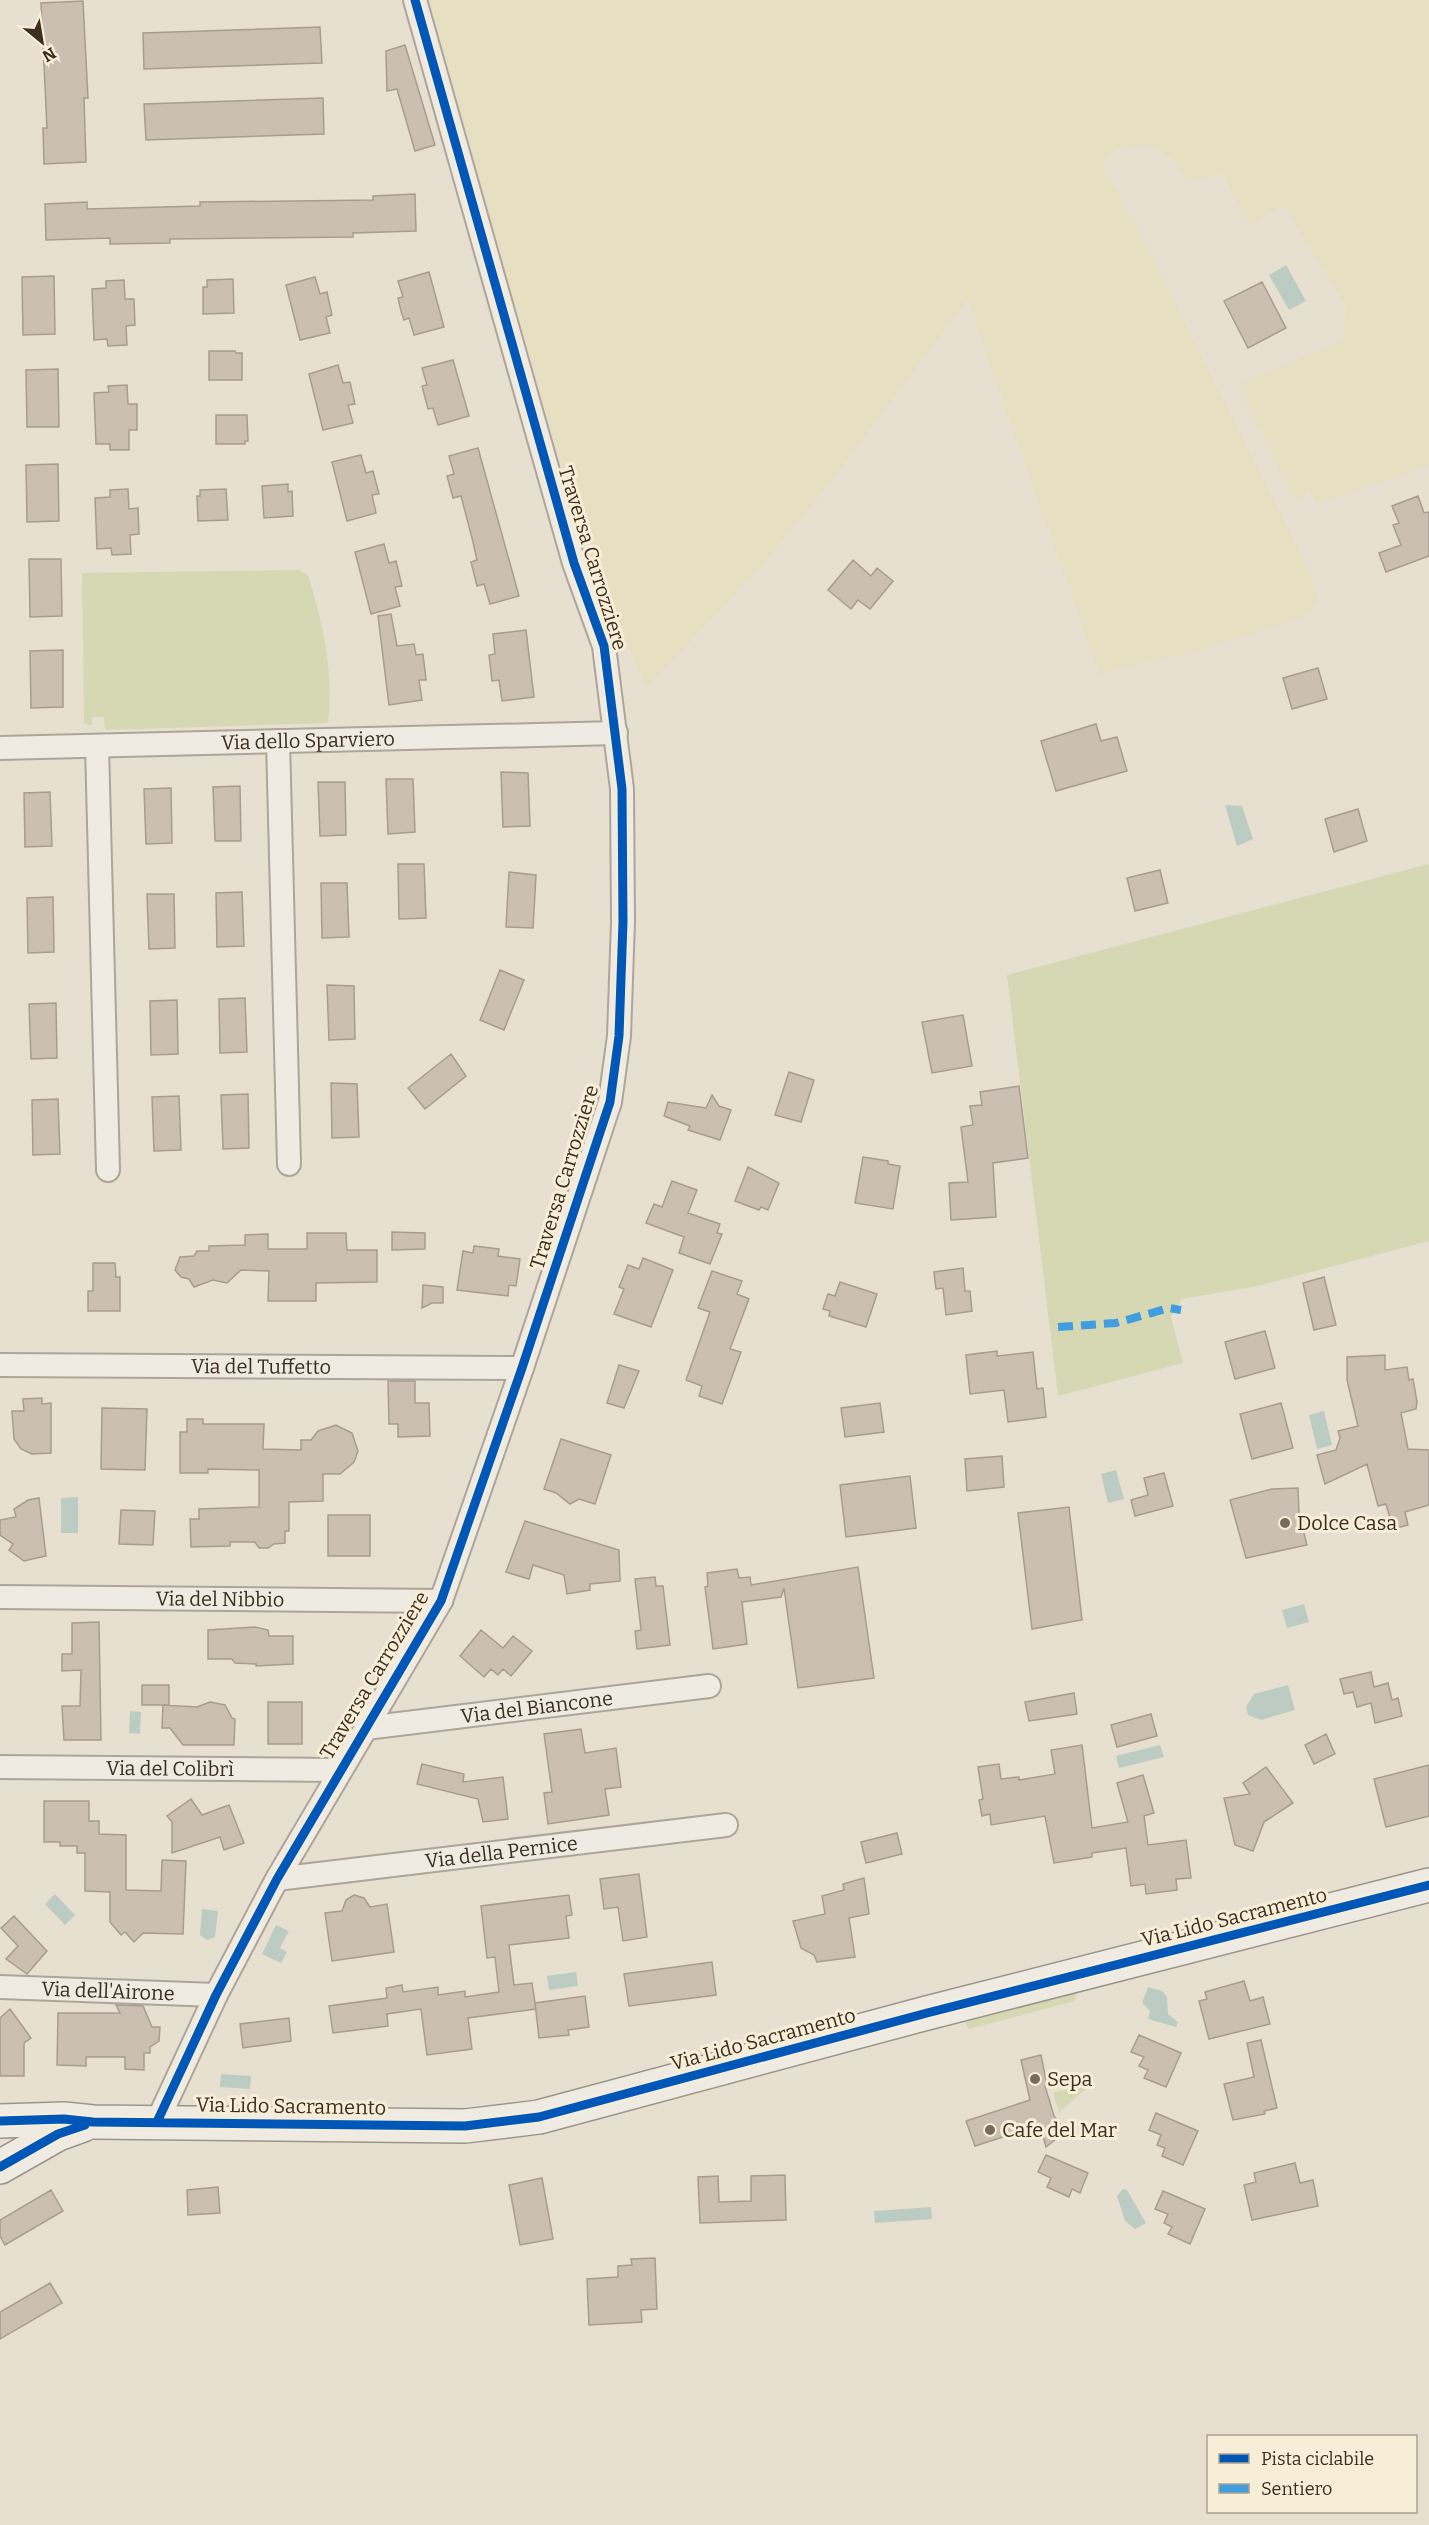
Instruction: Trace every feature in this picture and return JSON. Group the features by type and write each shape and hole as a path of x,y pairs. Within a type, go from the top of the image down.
{"street":[{"name":"Traversa Carrozziere","path":"157,2122 216,1995 277,1879 339,1770 441,1601 522,1368 610,1102 619,1036 624,922 622,789 604,646 574,563 415,0"},
{"name":"Via dello Sparviero","path":"0,748 616,733"},
{"path":"278,741 289,1164"},
{"path":"97,746 108,1170"},
{"name":"Via del Tuffetto","path":"0,1365 522,1368"},
{"name":"Via del Nibbio","path":"0,1597 441,1601"},
{"name":"Via del Biancone","path":"366,1728 709,1686"},
{"name":"Via del Colibrì","path":"0,1767 339,1770"},
{"name":"Via della Pernice","path":"277,1879 726,1825"},
{"name":"Via Lido Sacramento","path":"93,2122 465,2126 539,2117 927,2013 1429,1885"},
{"name":"Via dell'Airone","path":"0,1987 216,1995"},
{"path":"2,2122 64,2119 93,2122"},
{"path":"2,2122 14,2130 18,2142 16,2154 3,2167"},
{"path":"3,2167 58,2134 93,2122"}],"shaded area":[{"path":"428,0 1429,0 1429,465 1317,504 1309,490 1297,504 1238,385 1344,340 1345,304 1283,205 1250,225 1223,173 1187,182 1173,159 1149,145 1119,149 1102,160 1288,527 1320,598 1305,616 1199,650 1099,674 971,311 969,298 822,493 752,577 647,687 587,558"},
{"path":"1286,265 1306,301 1289,310 1269,275"},
{"path":"1225,805 1242,806 1253,839 1237,846"},
{"path":"1324,1411 1332,1445 1317,1449 1309,1415"},
{"path":"1116,1470 1124,1499 1108,1503 1101,1474"},
{"path":"78,1497 78,1533 61,1533 61,1498"},
{"path":"1304,1604 1309,1622 1287,1628 1282,1610"},
{"path":"1288,1685 1295,1710 1261,1720 1248,1715 1246,1707 1254,1694"},
{"path":"130,1711 141,1712 140,1734 129,1733"},
{"path":"1160,1745 1164,1757 1119,1768 1116,1756"},
{"path":"55,1894 75,1915 65,1925 45,1904"},
{"path":"202,1909 218,1911 215,1937 207,1940 200,1935"},
{"path":"276,1925 289,1931 280,1948 287,1952 281,1963 262,1954"},
{"path":"576,1972 578,1986 549,1990 547,1976"},
{"path":"1148,1987 1162,1991 1167,1997 1168,2014 1178,2022 1176,2027 1148,2019 1150,2011 1142,2003"},
{"path":"221,2074 251,2076 250,2089 220,2087"},
{"path":"1123,2189 1127,2190 1146,2223 1135,2229 1125,2221 1117,2196"},
{"path":"931,2207 932,2219 875,2223 874,2211"}],"green space":[{"path":"299,570 308,575 323,629 330,685 328,723 105,730 104,717 92,717 92,725 84,724 82,573"},
{"path":"1429,864 1429,1241 1258,1286 1182,1299 1171,1317 1183,1363 1058,1396 1007,975"},
{"path":"1077,1990 1075,2001 969,2029 964,2020"},
{"path":"1094,2082 1059,2112 1053,2093"}],"building":[{"path":"83,1 88,98 84,98 86,162 44,164 43,128 47,128 41,3"},
{"path":"320,27 322,63 144,69 143,33"},
{"path":"405,45 435,145 415,151 397,89 387,91 386,51"},
{"path":"323,98 324,134 146,140 144,104"},
{"path":"415,194 416,231 353,233 353,237 170,239 170,243 110,244 110,238 46,240 45,204 87,202 87,209 200,206 200,202 373,200 373,196"},
{"path":"429,272 444,327 414,335 409,318 404,320 401,311 398,298 403,297 398,281"},
{"path":"54,276 55,334 23,335 22,277"},
{"path":"315,277 320,294 327,292 332,315 326,317 330,333 300,340 286,285"},
{"path":"233,279 234,313 203,314 203,287 207,287 207,280"},
{"path":"124,280 125,299 134,299 135,325 126,326 127,345 108,346 107,339 94,340 92,289 106,288 106,281"},
{"path":"1262,282 1286,328 1248,348 1224,301"},
{"path":"209,351 242,353 242,380 209,380"},
{"path":"453,360 469,416 438,425 433,408 428,409 422,386 427,385 422,368"},
{"path":"338,365 343,383 350,382 355,404 348,405 353,423 323,430 309,374"},
{"path":"58,369 59,427 27,427 26,370"},
{"path":"127,385 128,404 137,404 137,430 129,430 129,450 110,450 110,444 96,444 94,393 109,392 108,386"},
{"path":"216,415 247,415 248,441 245,441 245,444 216,444"},
{"path":"478,448 519,596 490,604 484,584 477,586 471,562 477,560 461,496 453,498 447,476 454,474 449,456"},
{"path":"361,455 366,473 373,471 379,494 372,495 376,513 347,521 332,462"},
{"path":"58,464 59,521 27,522 26,465"},
{"path":"288,484 288,492 292,491 293,516 264,518 262,486"},
{"path":"128,489 129,509 138,508 139,534 130,535 131,554 112,555 111,548 97,549 95,498 110,497 110,490"},
{"path":"226,489 228,520 198,521 197,496 200,496 200,490"},
{"path":"1418,496 1424,513 1429,512 1429,556 1386,572 1379,553 1401,545 1393,525 1399,523 1392,506"},
{"path":"384,544 389,563 396,561 402,586 395,587 400,606 371,614 355,552"},
{"path":"29,559 61,559 62,616 30,617"},
{"path":"853,560 871,576 877,568 893,581 870,609 858,600 851,609 828,590"},
{"path":"391,614 397,646 414,644 416,655 423,654 426,680 419,680 422,700 389,705 378,616"},
{"path":"526,630 534,697 502,701 499,680 492,681 489,655 495,654 493,634"},
{"path":"63,650 63,707 31,708 30,651"},
{"path":"1318,668 1327,699 1292,709 1283,678"},
{"path":"1096,724 1101,741 1117,737 1127,771 1056,791 1041,741"},
{"path":"501,772 528,773 530,826 503,827"},
{"path":"386,779 413,779 415,832 388,834"},
{"path":"318,782 345,782 346,835 320,836"},
{"path":"240,786 241,841 215,841 213,787"},
{"path":"171,788 172,843 146,844 144,789"},
{"path":"50,792 52,846 25,847 24,793"},
{"path":"1358,809 1367,841 1334,852 1325,819"},
{"path":"398,864 424,864 426,918 399,919"},
{"path":"1160,870 1168,903 1135,911 1127,878"},
{"path":"509,872 536,875 533,928 506,927"},
{"path":"321,883 347,883 349,937 322,938"},
{"path":"242,892 244,946 217,947 216,893"},
{"path":"147,894 174,894 175,948 149,949"},
{"path":"53,897 54,952 28,953 27,898"},
{"path":"500,970 524,980 504,1030 480,1020"},
{"path":"327,985 354,986 355,1039 329,1040"},
{"path":"245,998 247,1052 220,1053 219,999"},
{"path":"177,1000 178,1054 151,1055 150,1001"},
{"path":"56,1003 57,1058 31,1059 29,1004"},
{"path":"963,1015 972,1066 932,1073 922,1022"},
{"path":"451,1054 466,1076 425,1109 408,1088"},
{"path":"789,1072 814,1080 801,1122 775,1115"},
{"path":"331,1083 357,1084 359,1137 332,1138"},
{"path":"1019,1086 1028,1158 993,1163 996,1217 951,1220 949,1183 968,1182 961,1127 973,1125 970,1106 982,1105 980,1092"},
{"path":"248,1094 249,1148 223,1149 221,1095"},
{"path":"712,1095 719,1106 731,1110 720,1140 688,1130 690,1126 664,1116 668,1102 706,1108"},
{"path":"179,1096 181,1150 154,1151 152,1097"},
{"path":"58,1099 60,1154 33,1155 32,1100"},
{"path":"863,1157 888,1161 888,1164 900,1166 893,1209 855,1203"},
{"path":"748,1167 779,1183 768,1210 761,1207 759,1210 735,1201"},
{"path":"672,1181 697,1190 688,1213 720,1224 717,1233 722,1234 710,1264 679,1253 684,1237 646,1223 654,1204 662,1207"},
{"path":"392,1232 425,1233 425,1249 392,1250"},
{"path":"307,1233 346,1233 347,1250 377,1250 377,1282 316,1283 316,1301 268,1301 269,1271 241,1270 227,1283 213,1280 194,1287 189,1279 181,1277 175,1270 180,1257 194,1256 197,1251 209,1251 209,1246 245,1245 245,1235 268,1234 268,1249 307,1249"},
{"path":"474,1246 499,1249 498,1256 520,1259 516,1286 509,1285 508,1296 457,1290 463,1251 473,1253"},
{"path":"643,1258 673,1270 651,1327 614,1314 624,1289 619,1287 628,1265 639,1269"},
{"path":"93,1263 115,1263 116,1277 120,1277 120,1311 88,1311 88,1291 93,1291"},
{"path":"963,1268 965,1291 970,1291 972,1311 946,1315 943,1288 936,1289 934,1272"},
{"path":"712,1271 742,1281 737,1294 749,1299 730,1349 741,1352 722,1404 699,1396 702,1386 686,1380 710,1312 698,1308"},
{"path":"1324,1277 1336,1325 1314,1330 1303,1283"},
{"path":"840,1282 877,1294 866,1327 829,1316 830,1311 823,1309 828,1294 835,1296"},
{"path":"423,1285 443,1287 443,1303 432,1303 422,1308"},
{"path":"1265,1331 1275,1368 1235,1379 1225,1342"},
{"path":"997,1351 997,1356 1033,1352 1037,1389 1043,1388 1046,1417 1008,1422 1004,1390 970,1394 966,1355"},
{"path":"1385,1355 1385,1370 1407,1367 1409,1380 1413,1379 1416,1409 1401,1413 1408,1449 1429,1450 1429,1505 1405,1512 1408,1525 1393,1529 1386,1504 1378,1506 1367,1464 1325,1484 1317,1455 1336,1450 1340,1438 1338,1431 1358,1426 1347,1380 1347,1357"},
{"path":"619,1365 639,1371 624,1408 607,1403"},
{"path":"388,1381 415,1381 415,1403 429,1403 430,1436 398,1437 398,1424 389,1424"},
{"path":"42,1398 42,1404 51,1403 51,1453 32,1454 21,1449 14,1439 12,1411 24,1411 23,1399"},
{"path":"880,1403 884,1432 845,1437 841,1408"},
{"path":"1281,1403 1293,1448 1252,1459 1240,1414"},
{"path":"102,1408 147,1409 145,1470 101,1469"},
{"path":"187,1419 203,1419 203,1424 264,1424 263,1449 301,1450 301,1440 311,1440 318,1431 336,1425 352,1433 358,1451 354,1462 340,1474 323,1474 323,1501 289,1502 289,1531 285,1531 285,1543 274,1544 268,1548 259,1548 255,1542 230,1542 230,1546 191,1547 190,1519 199,1519 199,1509 259,1507 259,1470 208,1469 208,1473 180,1473 180,1432 187,1432"},
{"path":"561,1439 611,1455 595,1504 579,1499 570,1504 556,1493 544,1489"},
{"path":"1002,1456 1004,1487 967,1491 965,1459"},
{"path":"1164,1473 1173,1506 1135,1516 1131,1500 1148,1495 1144,1478"},
{"path":"910,1476 916,1528 846,1537 840,1485"},
{"path":"1298,1488 1299,1514 1307,1545 1246,1558 1230,1500 1272,1489"},
{"path":"39,1498 46,1556 24,1561 9,1550 13,1544 0,1535 0,1520 16,1517 14,1509 28,1500"},
{"path":"1069,1507 1082,1620 1032,1629 1018,1513"},
{"path":"121,1510 155,1511 153,1545 119,1544"},
{"path":"328,1515 370,1515 370,1556 328,1556"},
{"path":"525,1521 619,1550 620,1581 590,1584 590,1590 567,1594 564,1575 533,1565 529,1579 506,1572"},
{"path":"858,1567 874,1678 798,1688 784,1588 781,1597 742,1602 747,1644 713,1649 705,1587 708,1586 707,1573 737,1569 739,1578 750,1577 751,1585"},
{"path":"655,1577 656,1586 663,1586 670,1645 637,1649 635,1631 641,1630 635,1579"},
{"path":"99,1622 101,1740 64,1740 62,1706 80,1706 81,1670 62,1671 62,1654 72,1654 72,1623"},
{"path":"255,1627 268,1630 269,1636 293,1636 293,1664 256,1666 256,1664 235,1663 232,1659 208,1659 208,1630"},
{"path":"481,1630 503,1648 513,1636 532,1651 511,1676 503,1669 498,1675 491,1669 484,1677 460,1656"},
{"path":"1371,1672 1374,1687 1388,1683 1392,1700 1398,1698 1402,1716 1375,1723 1371,1703 1357,1707 1353,1692 1344,1694 1340,1679"},
{"path":"142,1685 169,1685 169,1705 142,1705"},
{"path":"1074,1693 1077,1714 1029,1721 1025,1702"},
{"path":"210,1702 225,1705 232,1718 235,1719 234,1745 183,1745 170,1728 162,1728 163,1705 197,1707"},
{"path":"268,1702 302,1702 302,1744 268,1744"},
{"path":"1151,1714 1157,1736 1117,1747 1111,1725"},
{"path":"581,1729 585,1753 616,1748 621,1787 605,1789 609,1815 548,1824 544,1793 552,1792 544,1734"},
{"path":"1326,1734 1335,1754 1314,1764 1305,1745"},
{"path":"1082,1745 1092,1828 1128,1822 1117,1783 1143,1775 1154,1813 1144,1816 1148,1845 1186,1840 1191,1878 1176,1879 1177,1890 1146,1894 1145,1884 1131,1886 1126,1848 1092,1853 1092,1857 1054,1863 1045,1816 991,1825 990,1814 982,1816 979,1800 983,1799 978,1767 999,1764 1001,1779 1019,1777 1019,1780 1055,1774 1051,1750"},
{"path":"422,1764 464,1774 463,1782 503,1777 508,1819 483,1822 478,1799 417,1784"},
{"path":"1429,1765 1429,1816 1386,1827 1374,1779"},
{"path":"1266,1767 1293,1803 1264,1822 1253,1851 1235,1845 1224,1798 1250,1794 1243,1783"},
{"path":"191,1799 202,1815 229,1805 244,1843 224,1850 220,1837 172,1853 172,1822 167,1816"},
{"path":"44,1801 89,1801 89,1821 99,1821 99,1834 126,1835 126,1890 161,1891 162,1860 186,1861 183,1934 143,1933 134,1942 125,1932 121,1935 110,1922 110,1892 85,1891 85,1853 77,1853 77,1846 60,1846 60,1842 44,1842"},
{"path":"897,1833 902,1854 866,1863 861,1842"},
{"path":"639,1874 647,1937 623,1941 618,1907 604,1909 600,1879"},
{"path":"864,1878 869,1914 849,1918 855,1957 817,1962 814,1955 801,1948 793,1921 825,1914 822,1896 844,1890 843,1884"},
{"path":"354,1895 364,1898 370,1907 387,1904 394,1952 332,1961 325,1913 342,1911 346,1900"},
{"path":"569,1895 572,1915 566,1916 569,1938 509,1945 514,1985 532,1983 536,2009 468,2018 472,2049 427,2055 421,2009 387,2014 388,2026 333,2033 329,2006 387,1998 386,1988 402,1985 403,1992 438,1987 438,1995 465,1991 465,1997 499,1992 495,1957 487,1958 481,1906"},
{"path":"14,1916 47,1951 27,1974 6,1959 18,1946 1,1928"},
{"path":"712,1962 716,1995 629,2006 624,1974"},
{"path":"1244,1981 1250,2001 1263,1997 1270,2024 1209,2039 1199,2001 1207,1999 1205,1992"},
{"path":"585,1996 589,2027 568,2030 569,2035 539,2038 535,2003"},
{"path":"116,2005 143,2006 152,2027 160,2027 159,2041 150,2047 150,2053 144,2053 144,2070 125,2069 125,2057 86,2057 86,2066 57,2065 58,2013 120,2013"},
{"path":"10,2009 31,2038 24,2043 24,2076 0,2076 0,2018"},
{"path":"289,2018 291,2041 243,2048 240,2024"},
{"path":"1139,2035 1181,2053 1166,2087 1144,2078 1148,2070 1139,2066 1144,2057 1131,2052"},
{"path":"1261,2040 1277,2108 1264,2111 1265,2114 1233,2120 1224,2084 1254,2077 1247,2043"},
{"path":"1041,2055 1047,2086 1045,2086 1054,2116 1066,2131 1046,2147 1040,2125 975,2146 966,2121 1030,2100 1021,2060"},
{"path":"1156,2113 1198,2131 1183,2165 1162,2156 1165,2148 1157,2145 1161,2135 1149,2130"},
{"path":"1046,2155 1088,2173 1080,2193 1072,2189 1069,2197 1047,2187 1051,2178 1038,2172"},
{"path":"1295,2163 1300,2183 1313,2180 1318,2206 1252,2220 1244,2185 1256,2182 1254,2173"},
{"path":"785,2175 786,2220 700,2223 698,2177 718,2176 719,2202 751,2201 751,2176"},
{"path":"542,2178 553,2239 520,2245 509,2185"},
{"path":"218,2187 220,2213 188,2215 187,2190"},
{"path":"51,2190 63,2211 5,2245 0,2236 0,2220"},
{"path":"1163,2191 1205,2209 1190,2244 1168,2234 1172,2227 1164,2223 1168,2214 1155,2209"},
{"path":"655,2258 657,2309 641,2310 642,2322 589,2325 587,2279 618,2277 618,2266 632,2265 631,2259"},
{"path":"50,2283 62,2303 0,2339 0,2312"}],"marked path":[{"path":"1058,1327 1116,1323 1169,1308 1181,1310"}],"cycle path":[{"path":"157,2122 216,1995 277,1879 441,1601 522,1368 610,1102 619,1036 623,922 622,789 604,646 574,563 415,0"},
{"path":"0,2121 64,2119 93,2122 465,2126 539,2117 927,2013 1429,1885"},
{"path":"0,2167 58,2134 85,2125"}],"place":[{"name":"Dolce Casa","path":"1285,1523"},
{"name":"Sepa","path":"1035,2079"},
{"name":"Cafe del Mar","path":"990,2130"}]}
